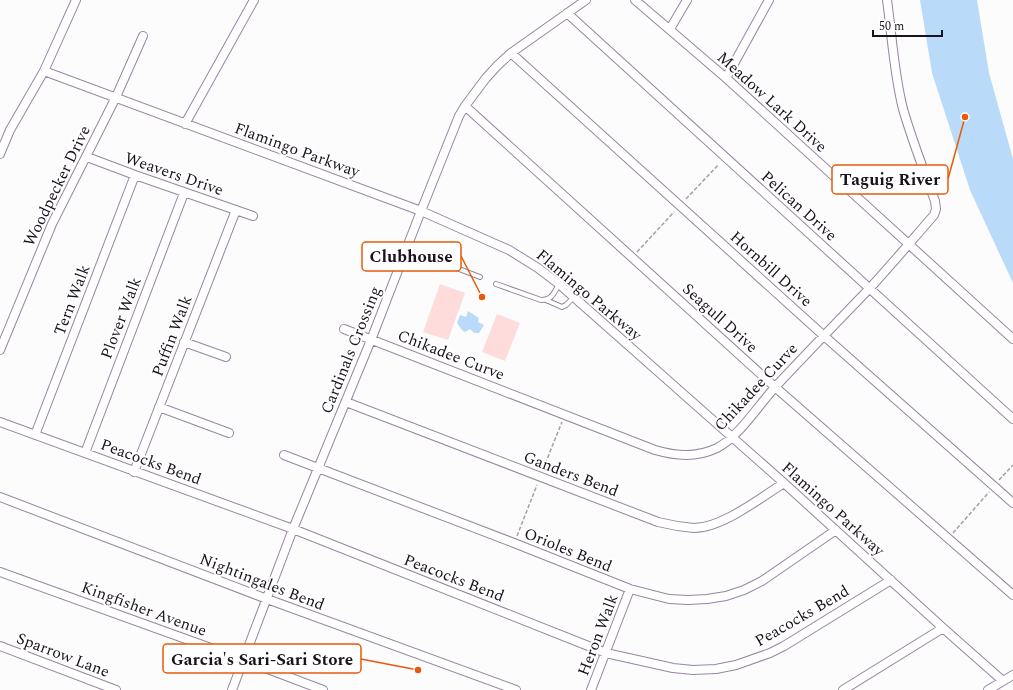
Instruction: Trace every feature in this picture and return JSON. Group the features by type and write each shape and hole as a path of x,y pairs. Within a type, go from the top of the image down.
{"street":[{"path":"0,154 10,130 44,71 76,0"},
{"path":"185,124 254,0"},
{"name":"Cardinals Crossing","path":"232,690 293,530 371,340 459,116 486,78 511,53 586,0"},
{"name":"Meadow Lark Drive","path":"635,0 726,78 1013,339"},
{"path":"670,29 687,0"},
{"path":"726,78 769,0"},
{"name":"Chikadee Curve","path":"344,329 655,450 686,456 702,454 717,448 732,438 775,387 869,288 934,215 936,209 935,201 908,127 903,108 895,67 887,0"},
{"name":"Pelican Drive","path":"567,13 1013,419"},
{"name":"Woodpecker Drive","path":"0,350 52,224 87,157 143,36"},
{"name":"Hornbill Drive","path":"511,53 823,335 1013,503"},
{"name":"Flamingo Parkway","path":"44,71 421,211 509,250 538,268 574,297 784,483 1003,681"},
{"name":"Seagull Drive","path":"465,106 775,387 1013,596"},
{"name":"Weavers Drive","path":"87,157 135,176 252,216"},
{"name":"Tern Walk","path":"35,435 135,176"},
{"name":"Plover Walk","path":"85,453 184,193"},
{"name":"Puffin Walk","path":"134,472 236,210"},
{"path":"184,342 226,357"},
{"name":"Ganders Bend","path":"346,402 658,522 676,526 695,528 712,525 738,512 784,483"},
{"path":"159,407 230,433"},
{"name":"Peacocks Bend","path":"0,422 293,530 606,653 673,668 701,670 736,665 770,653 784,646 891,580"},
{"name":"Orioles Bend","path":"284,455 507,540 630,589 669,599 688,600 726,596 744,590 762,581 836,530"},
{"name":"Nightingales Bend","path":"0,497 267,599 516,690"},
{"name":"Kingfisher Avenue","path":"0,572 244,660 322,690"},
{"name":"Heron Walk","path":"591,690 630,589"},
{"path":"843,690 943,628"},
{"name":"Sparrow Lane","path":"0,646 116,690"},
{"path":"988,690 1013,675"}],"lane":[{"path":"446,264 480,277"},
{"path":"496,284 541,300 546,300 562,307 574,297"},
{"path":"546,300 551,297 559,284"}],"path":[{"path":"948,538 1013,465"}],"shaded area":[{"path":"440,284 465,293 448,340 423,332"},
{"path":"497,314 520,323 505,361 482,352"}],"water":[{"path":"920,0 977,0 989,73 1013,159 1013,283 970,190 932,73"},
{"path":"468,311 479,318 478,322 484,325 479,333 474,333 470,329 465,332 457,323 460,315 466,317"}],"place":[{"name":"Taguig River","path":"965,117"},
{"name":"Clubhouse","path":"482,297"},
{"name":"Garcia's Sari-Sari Store","path":"418,670"}]}
